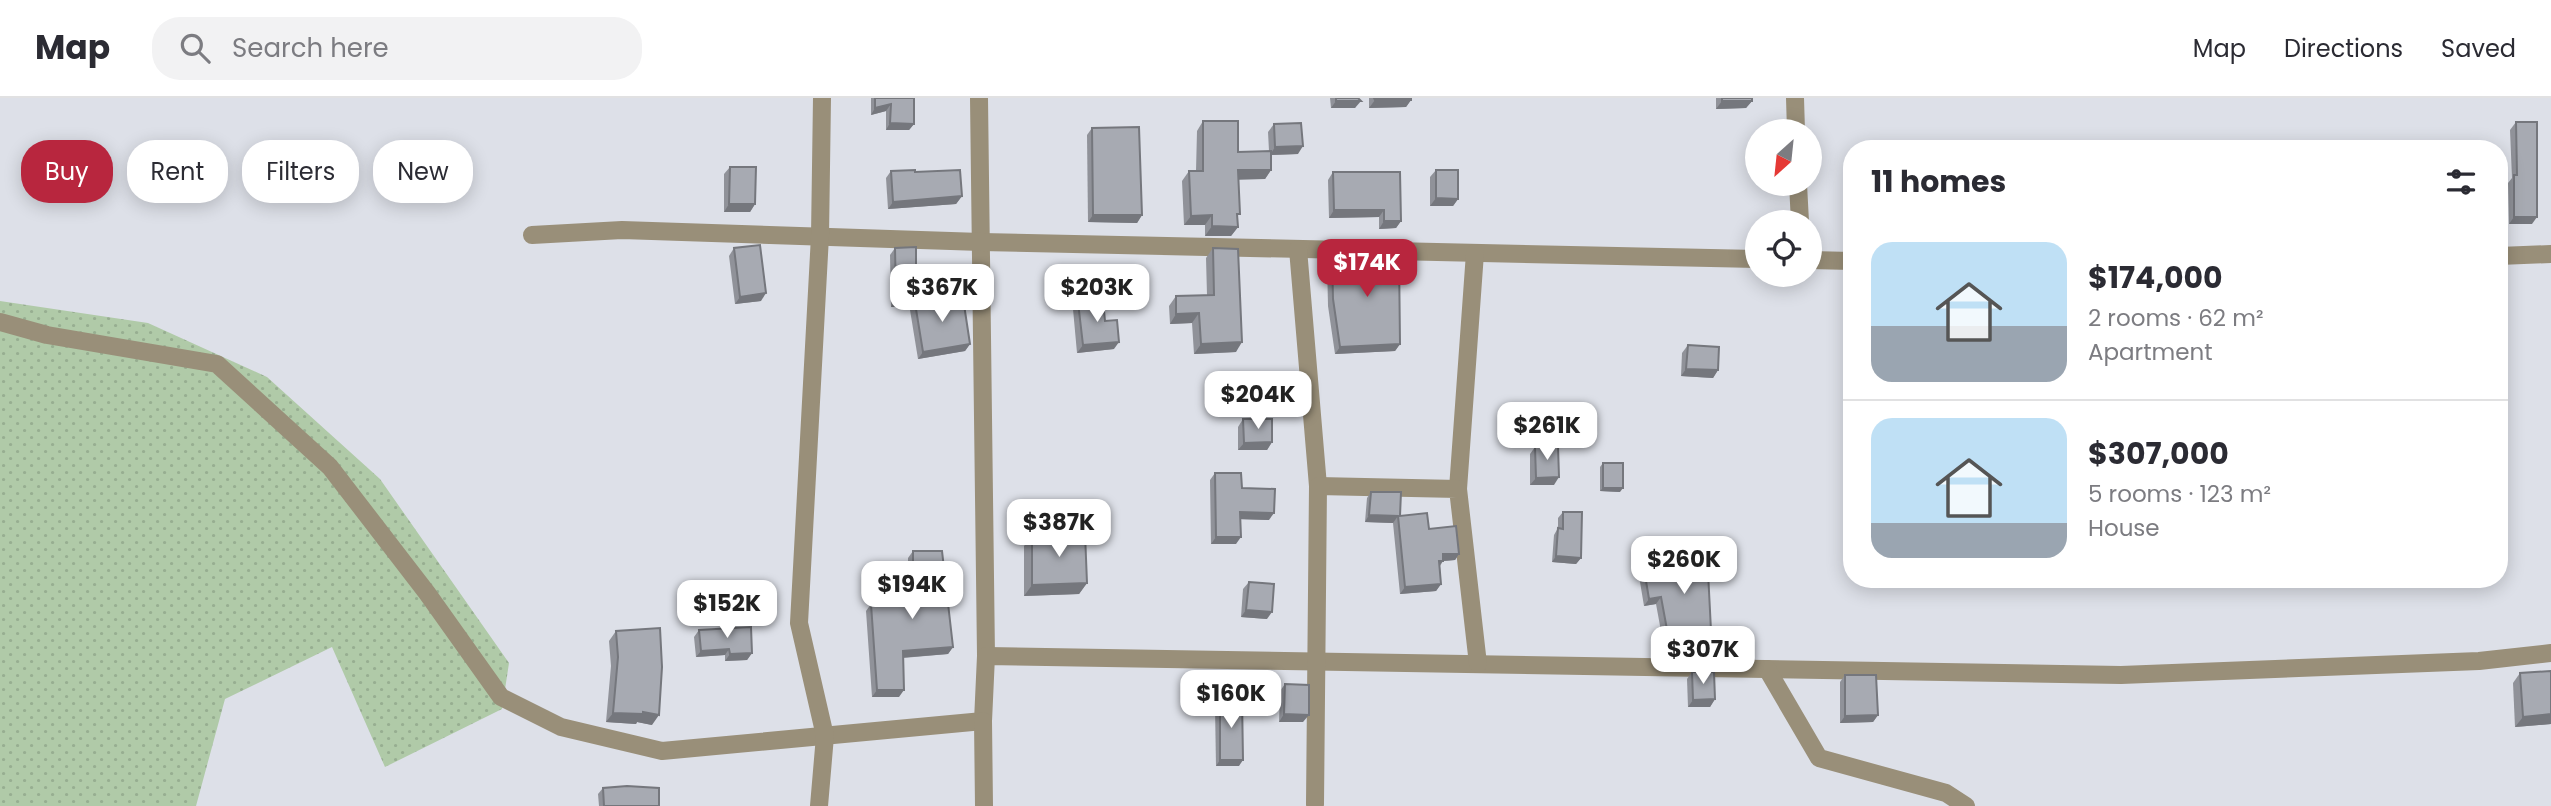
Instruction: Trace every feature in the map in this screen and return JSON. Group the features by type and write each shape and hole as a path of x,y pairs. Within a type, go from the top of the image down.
{"street":[{"path":"819,806 825,736 799,623 820,236 822,98"},
{"path":"979,98 986,656 983,721 984,806"},
{"path":"1795,98 1796,119"},
{"path":"532,235 622,230 981,242 1745,259"},
{"path":"1298,249 1318,486 1315,804"},
{"path":"1475,253 1458,489 1478,664"},
{"path":"2508,256 2551,254"},
{"path":"1822,260 1843,261"},
{"path":"0,323 47,335 217,364 330,467 427,593 501,697 561,727 662,751 983,721"},
{"path":"1318,486 1458,489"},
{"path":"986,656 2121,675 2479,661 2551,653"},
{"path":"1767,669 1819,758 1945,793 1966,806"}],"green space":[{"path":"0,301 148,323 267,377 380,479 509,663 502,709 385,767 332,647 225,699 196,806 0,806"}],"building":[{"path":"875,98 914,98 914,124 890,123 891,104 875,108"},
{"path":"1336,98 1358,98 1361,101 1336,101"},
{"path":"1374,98 1411,98 1411,100 1375,100"},
{"path":"1722,98 1752,98 1752,101 1722,101"},
{"path":"1203,121 1238,121 1238,152 1271,151 1271,170 1238,170 1238,227 1212,226 1212,215 1191,216 1189,171 1203,171"},
{"path":"2516,122 2537,122 2537,217 2514,217 2514,175 2517,175"},
{"path":"1301,123 1303,146 1275,147 1274,124"},
{"path":"1139,127 1142,215 1093,215 1092,128"},
{"path":"730,167 756,167 755,204 729,204"},
{"path":"960,170 962,196 893,202 891,171"},
{"path":"1436,170 1458,170 1458,199 1436,198"},
{"path":"1333,172 1400,172 1401,221 1384,221 1384,210 1334,210"},
{"path":"760,245 766,293 740,297 734,248"},
{"path":"916,247 916,299 896,299 895,248"},
{"path":"1213,248 1238,249 1242,342 1201,344 1199,313 1176,314 1176,296 1214,295"},
{"path":"1332,254 1399,255 1400,344 1340,347 1333,299"},
{"path":"963,298 970,344 923,352 915,303"},
{"path":"1103,300 1105,321 1117,320 1119,342 1083,345 1078,302"},
{"path":"1688,345 1719,347 1718,370 1686,369"},
{"path":"1243,419 1272,419 1272,442 1244,443"},
{"path":"1558,446 1559,477 1536,478 1535,447"},
{"path":"1603,463 1623,463 1623,488 1603,488"},
{"path":"1215,473 1241,473 1242,488 1275,489 1274,513 1240,512 1241,537 1216,537"},
{"path":"1371,492 1401,492 1400,516 1427,513 1429,529 1456,526 1459,554 1443,554 1443,561 1439,561 1441,584 1405,587 1398,516 1369,515"},
{"path":"1563,512 1582,512 1581,558 1556,556 1558,528 1563,529"},
{"path":"1085,533 1087,583 1032,585 1032,535"},
{"path":"913,551 942,551 953,647 903,651 904,690 877,690 871,604 913,603"},
{"path":"1707,552 1712,650 1691,649 1690,631 1668,635 1661,597 1649,599 1645,575 1655,574 1654,559"},
{"path":"1249,582 1274,584 1272,612 1246,610"},
{"path":"751,627 752,653 730,654 729,649 701,651 699,630"},
{"path":"660,628 662,667 659,715 643,712 613,713 618,657 616,631"},
{"path":"2551,671 2551,714 2523,717 2520,673"},
{"path":"1692,672 1714,672 1715,699 1693,700"},
{"path":"1845,675 1876,675 1878,715 1845,716"},
{"path":"1285,684 1309,685 1309,715 1284,714"},
{"path":"1242,698 1243,760 1220,760 1220,700"},
{"path":"603,788 659,788 659,806 604,806"}]}
